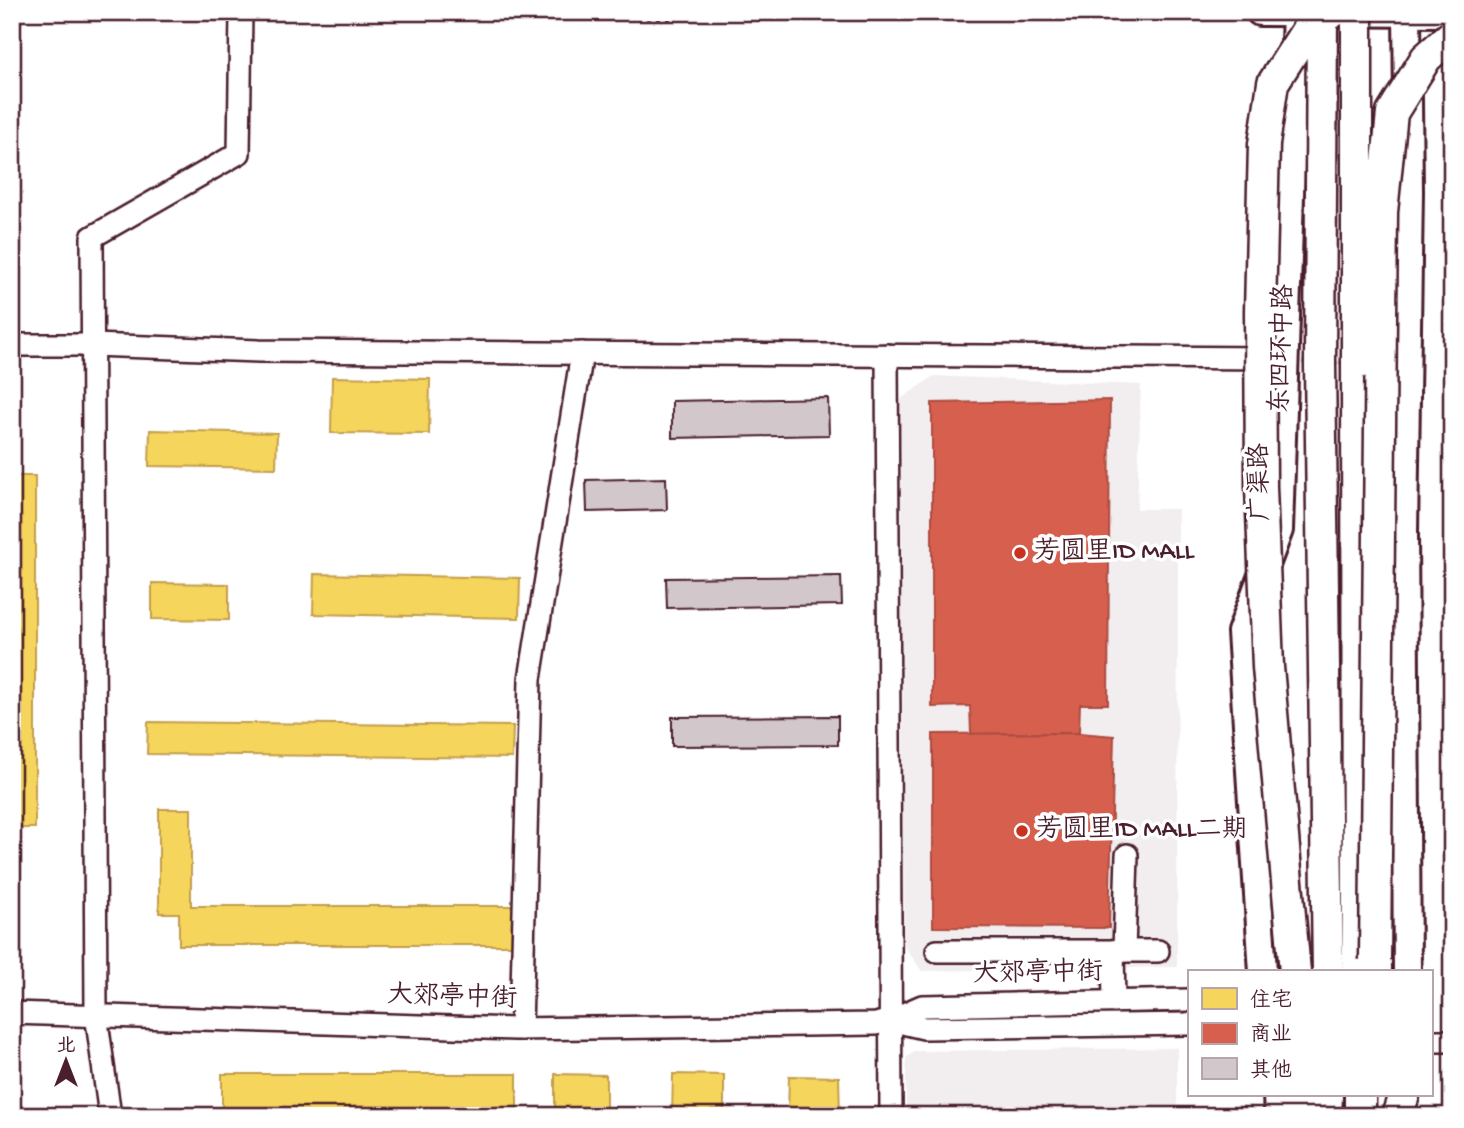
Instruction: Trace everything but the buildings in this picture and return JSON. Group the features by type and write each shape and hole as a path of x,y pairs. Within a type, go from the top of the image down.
{"highway":[{"name":"东四环中路","path":"1303,13 1320,364 1328,970"},
{"path":"1350,13 1369,968"},
{"name":"广渠路","path":"1295,970 1269,667 1262,514 1260,312 1264,144 1273,83 1310,25 1350,13"},
{"path":"1369,968 1382,212 1392,113 1426,58 1452,34"},
{"path":"1303,1096 1305,1116"},
{"path":"1326,1116 1327,1096"},
{"path":"1397,1116 1405,1096"}],"main road":[{"path":"1260,12 1452,13"},
{"path":"1407,12 1409,192 1404,532 1407,970"},
{"name":"东四环中路","path":"1263,970 1241,632 1279,530 1284,358 1303,13"},
{"path":"1277,1096 1278,1116"},
{"path":"1405,1096 1406,1116"}],"street":[{"path":"110,1116 96,1014 92,237 239,153 241,12"},
{"path":"12,345 259,351 1284,358"},
{"path":"521,1029 530,679 582,353"},
{"path":"887,355 891,1116"},
{"path":"1114,1002 1127,855"},
{"path":"937,951 1158,951"},
{"name":"大郊亭中街","path":"12,1013 521,1029 863,1024 890,1020 922,1006 1188,1000"},
{"name":"大郊亭中街","path":"890,1020 924,1028 1188,1024"},
{"path":"1432,1041 1452,1041"}],"path":[{"path":"571,12 571,17 672,19"}],"shaded area":[{"name":"芳圆里ID MALL","path":"934,376 1141,385 1137,509 1178,509 1177,967 922,971 904,946 901,399"},
{"path":"1177,1048 1177,1116 906,1116 906,1058 915,1051"}],"place":[{"name":"芳圆里ID MALL","path":"1020,553"},
{"name":"芳圆里ID MALL二期","path":"1022,831"}]}
